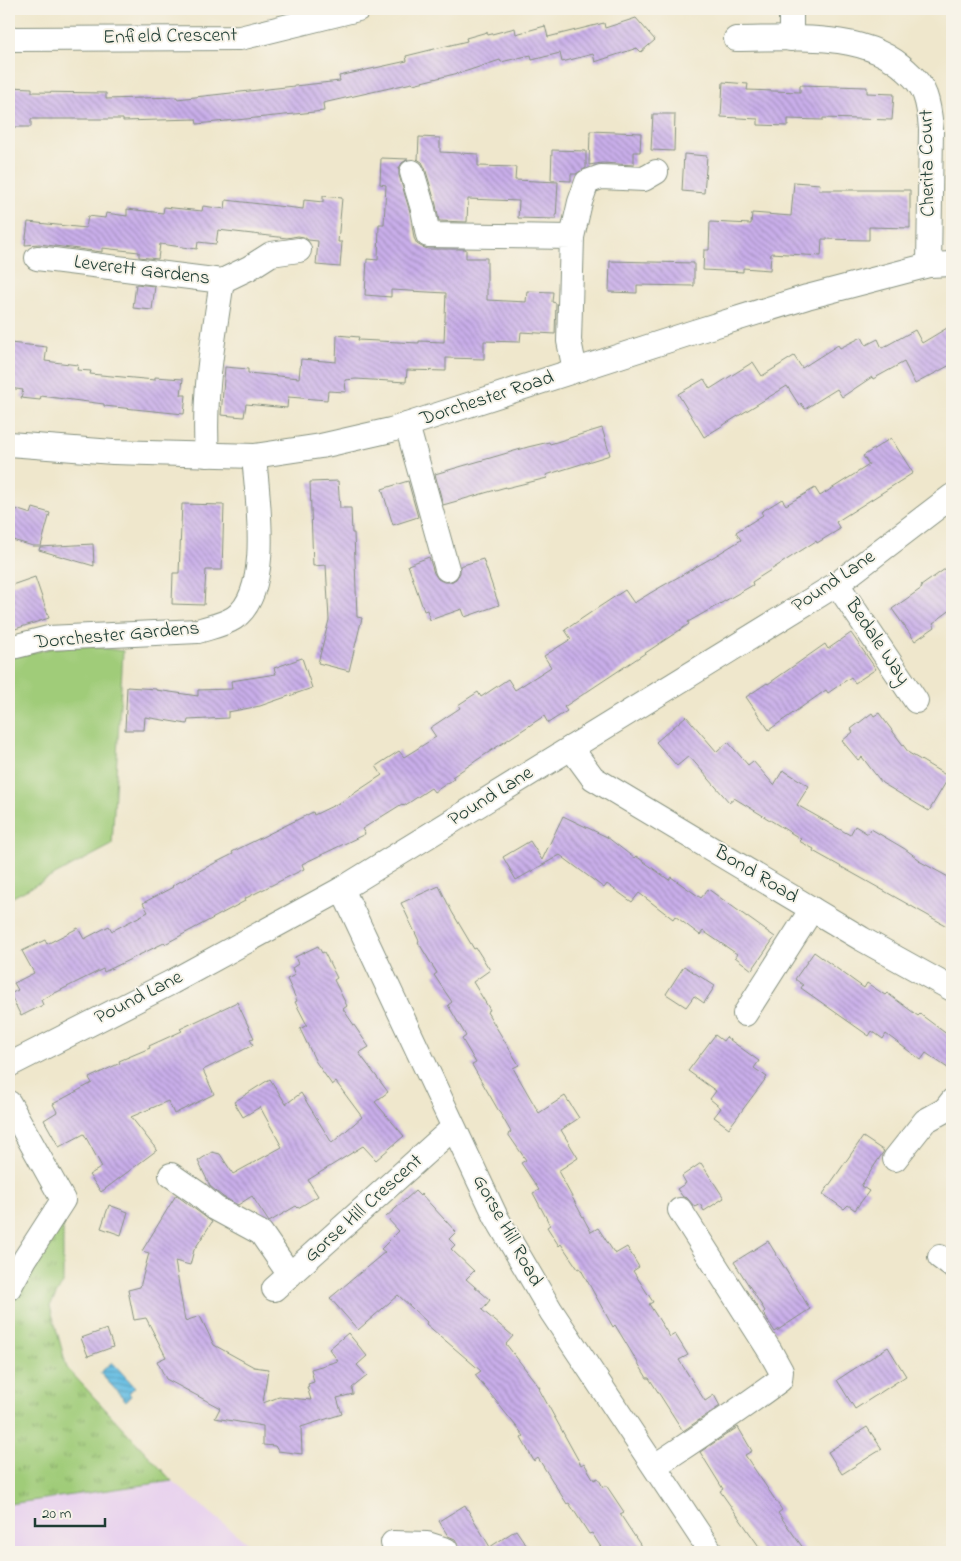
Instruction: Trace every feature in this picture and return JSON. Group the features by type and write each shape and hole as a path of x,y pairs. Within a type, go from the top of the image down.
{"street":[{"name":"Enfield Crescent","path":"9,39 240,38 358,9"},
{"path":"791,11 791,39"},
{"name":"Cherita Court","path":"736,38 842,41 867,47 889,56 914,77 925,94 931,129 929,265"},
{"path":"412,172 423,209 428,235 572,237"},
{"path":"575,370 569,341 572,237 587,182 601,177 644,179 656,172"},
{"path":"222,281 249,268 271,254 299,250"},
{"name":"Leverett Gardens","path":"37,258 222,281 207,383 205,433 207,455"},
{"name":"Dorchester Road","path":"9,444 113,452 254,456 321,446 391,430 806,297 929,265 952,264"},
{"path":"407,425 447,569"},
{"name":"Dorchester Gardens","path":"9,648 48,638 198,630 220,625 235,617 247,603 255,586 259,567 259,523 254,456"},
{"name":"Pound Lane","path":"9,1065 172,982 342,889 837,584 952,496"},
{"name":"Bedale Way","path":"837,584 916,701"},
{"name":"Bond Road","path":"571,748 593,778 862,939 952,989"},
{"name":"Gorse Hill Road","path":"342,889 496,1217 551,1311 712,1552"},
{"path":"745,1014 812,909"},
{"path":"895,1159 925,1121 945,1110 952,1101"},
{"path":"9,1103 63,1200 25,1259 9,1288"},
{"name":"Gorse Hill Crescent","path":"171,1175 197,1192 215,1208 261,1233 282,1282 453,1128"},
{"path":"655,1466 771,1387 780,1380 781,1371 680,1210"},
{"path":"393,1543 427,1544 447,1552"}],"shaded area":[{"path":"172,1481 258,1552 9,1552 9,1504"}],"green space":[{"path":"89,646 123,651 112,845 9,899 9,658 52,648"},
{"path":"63,1200 63,1283 50,1306 67,1368 172,1481 9,1504 9,1288"}],"water":[{"path":"112,1362 135,1387 129,1393 131,1396 126,1401 100,1373"}],"building":[{"path":"636,18 655,40 641,52 637,48 595,62 593,54 562,62 560,53 532,60 531,55 501,62 500,60 467,71 323,103 324,111 197,124 196,119 123,121 123,119 31,119 31,127 9,127 9,87 32,88 32,92 106,93 106,99 177,97 177,99 340,81 339,76 407,61 406,56 467,41 466,38 487,32 488,35 515,28 516,34 545,26 548,37 604,23 605,28"},
{"path":"723,82 748,84 747,90 800,92 800,85 867,87 867,93 894,94 892,120 788,119 788,126 758,125 758,119 721,117"},
{"path":"653,114 675,114 674,151 651,150"},
{"path":"590,131 641,133 640,152 634,152 634,165 602,163 589,165"},
{"path":"419,137 440,138 440,152 478,154 478,166 516,167 515,180 558,182 556,219 518,218 519,201 468,199 467,222 439,221 425,168 422,162 418,160"},
{"path":"552,150 586,151 586,168 576,174 571,174 571,181 551,180"},
{"path":"684,154 707,156 704,193 682,191"},
{"path":"381,158 408,159 399,168 399,175 417,244 428,249 466,249 466,258 487,258 487,300 526,302 527,291 553,292 552,302 556,303 555,334 521,332 520,342 484,341 484,359 446,358 446,371 407,370 406,382 345,380 346,392 328,391 327,400 288,397 287,408 246,404 244,417 221,415 225,367 248,369 248,373 299,378 301,359 336,362 337,335 359,337 358,340 419,343 419,341 444,342 446,293 391,290 391,297 365,295 367,259 378,260 379,224 384,224 386,185 380,184"},
{"path":"794,182 820,184 819,190 910,190 910,228 869,227 869,240 822,239 821,256 771,253 770,270 743,268 743,272 703,270 704,250 709,250 710,222 751,224 752,213 791,216"},
{"path":"323,196 342,198 338,242 342,242 340,267 316,265 318,241 298,236 287,238 218,230 216,244 198,242 197,249 160,244 158,259 139,257 139,252 102,248 102,252 39,244 25,245 28,222 86,228 88,216 105,218 106,213 127,216 127,209 163,213 164,207 202,211 203,206 225,209 226,200 303,209 304,200 323,202"},
{"path":"610,261 694,263 694,286 637,285 637,293 609,292"},
{"path":"136,284 155,286 152,310 133,308"},
{"path":"952,325 952,364 915,384 904,362 873,379 872,377 842,397 837,389 805,409 801,403 799,405 787,386 704,437 678,394 704,379 710,389 753,362 762,376 794,356 802,368 838,345 840,348 862,337 866,345 878,339 882,348 915,330 922,343"},
{"path":"10,343 47,347 45,361 78,365 77,370 91,371 90,374 155,380 155,377 183,379 181,395 186,395 184,414 104,406 104,404 41,396 40,400 21,398 23,390 9,388"},
{"path":"602,428 610,455 546,475 547,478 506,487 443,505 435,474 528,447 549,442 550,444"},
{"path":"891,438 913,473 836,522 840,529 817,543 816,541 752,582 753,585 688,622 689,624 564,707 567,711 548,723 544,716 452,777 454,779 434,792 431,788 404,806 402,804 362,829 365,834 302,864 304,869 244,899 245,901 165,944 104,972 103,969 41,1000 43,1005 21,1016 10,994 18,990 14,983 34,973 22,951 45,940 47,944 78,928 84,939 109,926 112,931 148,912 143,903 233,854 232,852 313,812 314,815 341,802 382,775 376,766 399,751 404,757 436,737 430,728 460,708 458,705 478,692 481,697 508,679 515,690 551,667 544,656 571,639 565,630 593,611 625,590 634,603 715,556 741,540 736,532 763,515 761,512 782,499 786,505 815,488 820,496 869,465 863,456"},
{"path":"338,481 340,508 351,508 352,533 354,533 357,617 362,618 349,671 318,663 329,620 326,565 313,566 310,482"},
{"path":"408,481 418,517 393,525 382,489"},
{"path":"182,504 224,505 222,570 206,570 204,605 172,604 173,573 179,573"},
{"path":"9,507 31,514 33,508 50,513 41,546 33,546 9,539"},
{"path":"93,544 94,566 39,550 40,547"},
{"path":"429,557 434,573 438,579 444,582 451,582 456,579 460,573 460,566 483,559 499,605 465,617 462,609 430,620 427,610 424,611 408,565"},
{"path":"952,564 952,609 933,623 935,627 915,641 892,609"},
{"path":"35,577 49,618 9,631 9,586"},
{"path":"851,633 876,669 855,683 851,677 828,693 826,690 769,730 746,697 825,644 828,649"},
{"path":"302,658 312,688 260,706 228,712 228,718 188,720 187,724 145,717 144,730 125,730 127,687 156,689 198,696 198,690 232,689 231,681 276,674 274,668"},
{"path":"872,713 874,716 879,713 909,753 949,777 929,811 882,783 862,757 858,760 842,741 853,732 851,729"},
{"path":"686,716 717,752 728,742 748,765 753,761 774,785 783,770 809,786 797,805 850,835 855,826 868,834 871,829 905,849 919,861 952,879 952,929 813,851 814,849 799,841 801,839 734,798 729,802 689,756 677,766 656,742"},
{"path":"563,816 607,837 634,858 636,856 669,880 671,877 701,898 708,889 775,937 752,970 735,957 737,954 703,931 700,935 675,916 673,919 639,893 632,902 607,884 604,888 560,855 516,880 503,857 530,841 542,860"},
{"path":"439,886 474,949 476,948 490,970 473,982 490,1010 487,1012 519,1065 513,1068 539,1113 565,1096 579,1118 561,1130 578,1158 558,1171 591,1232 598,1228 615,1254 627,1247 639,1267 633,1271 653,1302 649,1304 670,1337 675,1334 688,1355 679,1360 705,1401 714,1395 720,1406 683,1431 649,1378 647,1378 615,1325 613,1327 580,1268 578,1269 561,1244 559,1246 547,1227 550,1225 533,1193 539,1190 521,1163 526,1160 508,1134 511,1132 472,1065 476,1063 462,1039 466,1036 448,1005 452,1002 434,975 437,973 418,942 401,903"},
{"path":"318,946 322,953 324,952 337,978 334,980 347,1006 343,1009 369,1047 359,1053 388,1092 375,1102 404,1136 376,1160 363,1146 308,1180 318,1196 269,1222 252,1196 238,1205 223,1197 210,1186 198,1161 212,1152 220,1154 233,1174 282,1147 260,1107 243,1117 234,1102 270,1079 286,1104 301,1093 332,1143 362,1117 336,1082 332,1085 316,1062 300,1029 307,1025 295,1002 297,1001 287,979 295,975 292,968 298,964 295,957"},
{"path":"814,952 864,988 867,983 885,995 887,993 918,1016 920,1014 952,1038 952,1071 926,1053 921,1060 886,1034 883,1039 872,1031 869,1036 801,988 803,985 795,979"},
{"path":"684,966 715,986 704,1003 694,996 686,1007 666,994"},
{"path":"237,1002 254,1038 250,1039 253,1045 203,1070 214,1094 174,1114 168,1101 131,1117 157,1150 101,1192 89,1175 102,1167 84,1134 59,1147 44,1120 57,1112 53,1104 92,1083 89,1078 120,1063 119,1061 150,1048 149,1046 182,1031 180,1029"},
{"path":"715,1035 723,1041 726,1037 759,1061 754,1068 767,1077 729,1128 714,1117 721,1108 710,1099 716,1091 688,1071"},
{"path":"863,1137 884,1151 861,1186 869,1191 855,1210 848,1205 844,1209 823,1194"},
{"path":"701,1163 724,1198 704,1211 700,1204 695,1207 677,1189 686,1183 682,1176"},
{"path":"415,1191 420,1196 421,1194 456,1232 449,1239 455,1245 451,1249 474,1271 466,1279 490,1300 482,1310 513,1336 506,1344 540,1388 581,1465 584,1463 594,1480 598,1478 603,1487 606,1485 624,1512 620,1514 645,1552 604,1552 592,1533 589,1534 569,1503 567,1504 538,1458 534,1461 521,1438 524,1436 475,1375 481,1371 426,1324 427,1322 398,1295 358,1330 330,1298 385,1252 381,1249 399,1231 386,1217"},
{"path":"176,1195 212,1222 194,1250 190,1265 175,1261 185,1321 200,1316 214,1345 254,1367 268,1369 263,1403 279,1397 311,1400 307,1387 309,1386 308,1384 314,1382 311,1369 338,1361 329,1349 348,1333 367,1356 357,1365 367,1376 352,1388 353,1394 337,1398 342,1414 301,1427 302,1454 278,1451 275,1446 263,1445 263,1426 215,1418 220,1408 166,1379 157,1361 166,1357 146,1318 134,1320 128,1290 140,1287 149,1253 142,1251"},
{"path":"109,1205 128,1212 121,1235 101,1228"},
{"path":"768,1241 810,1309 775,1332 763,1313 765,1311 734,1262"},
{"path":"107,1329 113,1347 88,1356 81,1338"},
{"path":"888,1347 906,1376 855,1409 837,1380"},
{"path":"738,1427 752,1451 745,1455 782,1510 778,1513 806,1552 763,1552 720,1491 723,1489 700,1452"},
{"path":"867,1427 882,1449 842,1474 828,1452"},
{"path":"465,1505 490,1547 516,1530 531,1552 461,1552 455,1539 448,1536 439,1521"}]}
